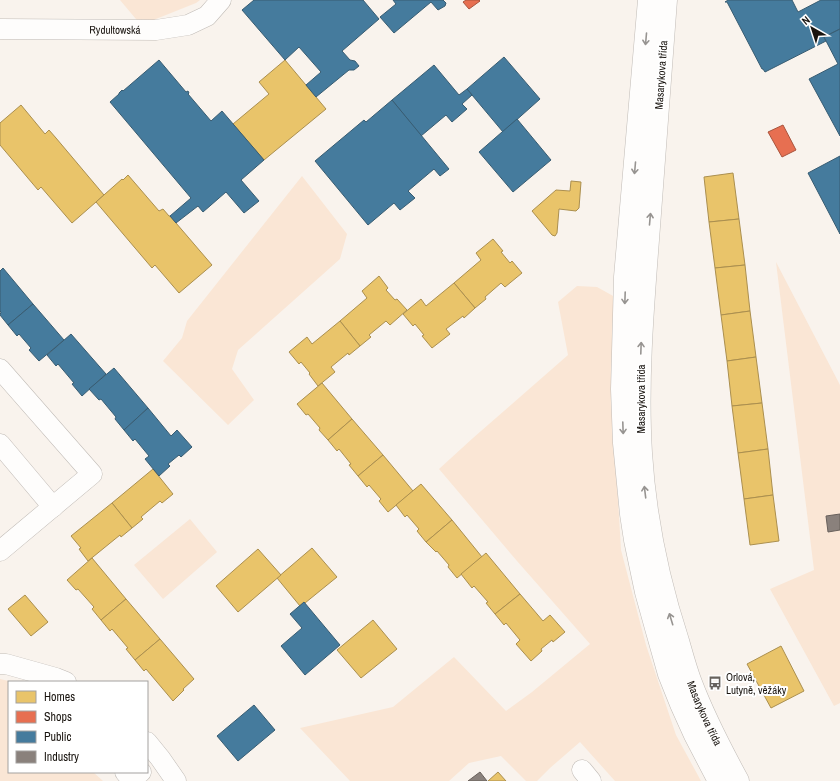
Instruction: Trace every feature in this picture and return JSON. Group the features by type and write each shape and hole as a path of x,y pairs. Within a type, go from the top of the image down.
{"street":[{"name":"Rydultowská","path":"0,29 156,30 188,25 207,16 221,0"},
{"name":"Masarykova třída","path":"649,0 626,277 622,389 625,450 635,540 646,592 669,674 695,735 719,781"},
{"name":"Masarykova třída","path":"666,0 641,345 640,395 642,467 655,557 668,609 692,684 707,720 738,781"},
{"path":"0,369 92,474 0,551"},
{"path":"0,444 53,507"},
{"path":"0,664 6,664 64,681"},
{"path":"148,745 154,763 176,781"}],"shaded area":[{"path":"120,0 200,0 196,3 141,25"},
{"path":"302,176 347,234 340,259 238,350 232,369 254,400 228,425 163,361 182,338 187,321"},
{"path":"776,262 840,385 840,703 834,706 770,589 814,570"},
{"path":"577,286 597,287 615,297 613,413 621,550 646,645 676,735 701,781 615,781 580,742 537,781 526,781 501,756 469,763 449,781 350,781 300,728 393,707 454,657 506,711 532,692 590,644 439,469 568,355 558,302"},
{"path":"190,519 217,552 163,599 134,565"},
{"path":"0,679 9,681 8,773 94,773 103,781 0,781"}],"building: Homes":[{"path":"285,60 326,109 264,160 233,124 269,94 259,82"},
{"path":"21,105 45,134 49,130 104,195 72,223 41,187 38,190 0,145 0,123"},
{"path":"733,173 739,219 709,222 704,177"},
{"path":"128,175 159,211 163,209 170,216 212,265 179,293 155,265 152,268 96,202"},
{"path":"571,181 581,182 579,208 576,211 559,209 557,233 555,236 552,235 532,211 556,190 570,191"},
{"path":"739,219 745,265 715,268 709,222"},
{"path":"493,239 503,251 501,252 510,263 512,261 522,273 505,287 501,283 475,308 454,283 481,260 476,253"},
{"path":"745,265 750,311 721,315 715,268"},
{"path":"379,276 388,288 386,290 407,310 390,325 386,321 369,335 371,337 360,346 340,321 367,298 362,291"},
{"path":"454,283 475,308 464,318 463,316 446,329 450,334 432,348 422,336 424,335 415,324 413,326 403,314 421,299 426,306"},
{"path":"750,311 756,357 727,361 721,315"},
{"path":"340,321 360,346 349,355 348,353 331,367 335,372 318,386 301,362 299,364 289,352 307,337 312,344"},
{"path":"756,357 762,403 732,406 727,361"},
{"path":"322,383 352,419 328,440 308,414 306,415 297,404"},
{"path":"762,403 768,449 738,453 732,406"},
{"path":"352,419 383,455 358,476 339,449 337,451 328,440"},
{"path":"768,449 773,495 744,499 738,453"},
{"path":"383,455 413,491 388,512 379,501 381,499 369,485 367,487 358,476"},
{"path":"153,469 173,494 162,503 160,501 141,517 143,519 132,528 112,503"},
{"path":"421,484 452,520 426,542 417,531 419,529 407,515 405,517 396,505"},
{"path":"773,495 779,541 750,545 744,499"},
{"path":"112,503 132,528 121,537 120,535 88,561 79,549 81,548 71,536"},
{"path":"452,520 482,557 457,578 448,567 449,565 437,551 436,552 426,542"},
{"path":"312,548 337,577 300,606 277,578"},
{"path":"258,549 281,575 238,612 216,586"},
{"path":"486,553 520,594 495,614 486,603 488,602 474,586 472,588 461,574"},
{"path":"92,558 126,599 101,620 92,609 94,607 78,589 76,590 67,580"},
{"path":"520,594 543,621 550,615 565,632 553,642 552,640 541,649 542,651 531,661 516,644 520,640 506,623 504,625 495,614"},
{"path":"25,595 48,622 31,636 8,609"},
{"path":"126,599 160,639 135,660 126,649 128,648 112,629 110,631 101,620"},
{"path":"373,620 397,649 361,678 337,650"},
{"path":"160,639 194,679 173,701 146,669 144,671 135,660"},
{"path":"781,646 804,691 771,708 747,664"},
{"path":"498,772 506,781 488,781"}],"building: Shops":[{"path":"466,0 480,1 469,9 463,2"},
{"path":"783,125 796,150 782,157 768,132"}],"building: Public":[{"path":"254,0 363,0 379,19 342,51 350,60 355,61 359,66 354,70 349,70 316,97 306,85 321,72 299,47 285,60 242,10"},
{"path":"393,0 443,0 446,3 445,6 438,10 431,2 394,33 380,17 396,4"},
{"path":"728,0 792,0 798,12 821,0 840,0 840,29 824,37 826,41 765,72 762,69 727,2 725,2"},
{"path":"840,29 840,136 809,79 838,64 824,37"},
{"path":"504,57 540,99 503,132 467,89"},
{"path":"159,60 186,92 188,91 188,94 211,121 222,111 264,160 241,180 259,201 244,213 226,192 203,212 198,206 176,223 170,216 191,198 110,102 122,90 123,91"},
{"path":"434,65 459,95 467,89 472,95 462,104 467,109 452,122 446,115 421,136 392,100"},
{"path":"392,100 449,169 440,176 434,169 408,191 415,198 400,210 394,203 368,225 315,161 364,120 366,122"},
{"path":"517,119 551,160 513,192 479,152"},
{"path":"840,156 840,234 808,173"},
{"path":"3,268 33,304 8,325 0,315 0,271"},
{"path":"33,304 64,340 39,361 29,350 31,348 19,334 17,336 8,325"},
{"path":"71,334 106,374 82,396 72,384 74,383 58,364 56,366 47,355"},
{"path":"114,368 148,408 124,430 115,419 116,417 101,399 99,400 89,389"},
{"path":"148,408 171,436 177,430 192,447 181,457 179,455 168,464 170,466 159,476 145,459 149,456 135,439 133,441 124,430"},
{"path":"304,602 340,645 305,675 281,646 302,628 290,614"},
{"path":"254,705 275,730 238,761 217,736"}],"building: Industry":[{"path":"840,514 840,530 828,532 826,516"},
{"path":"480,772 487,781 468,781"}],"place":[{"name":"Orlová, Lutyně, věžáky","path":"715,683"}]}
